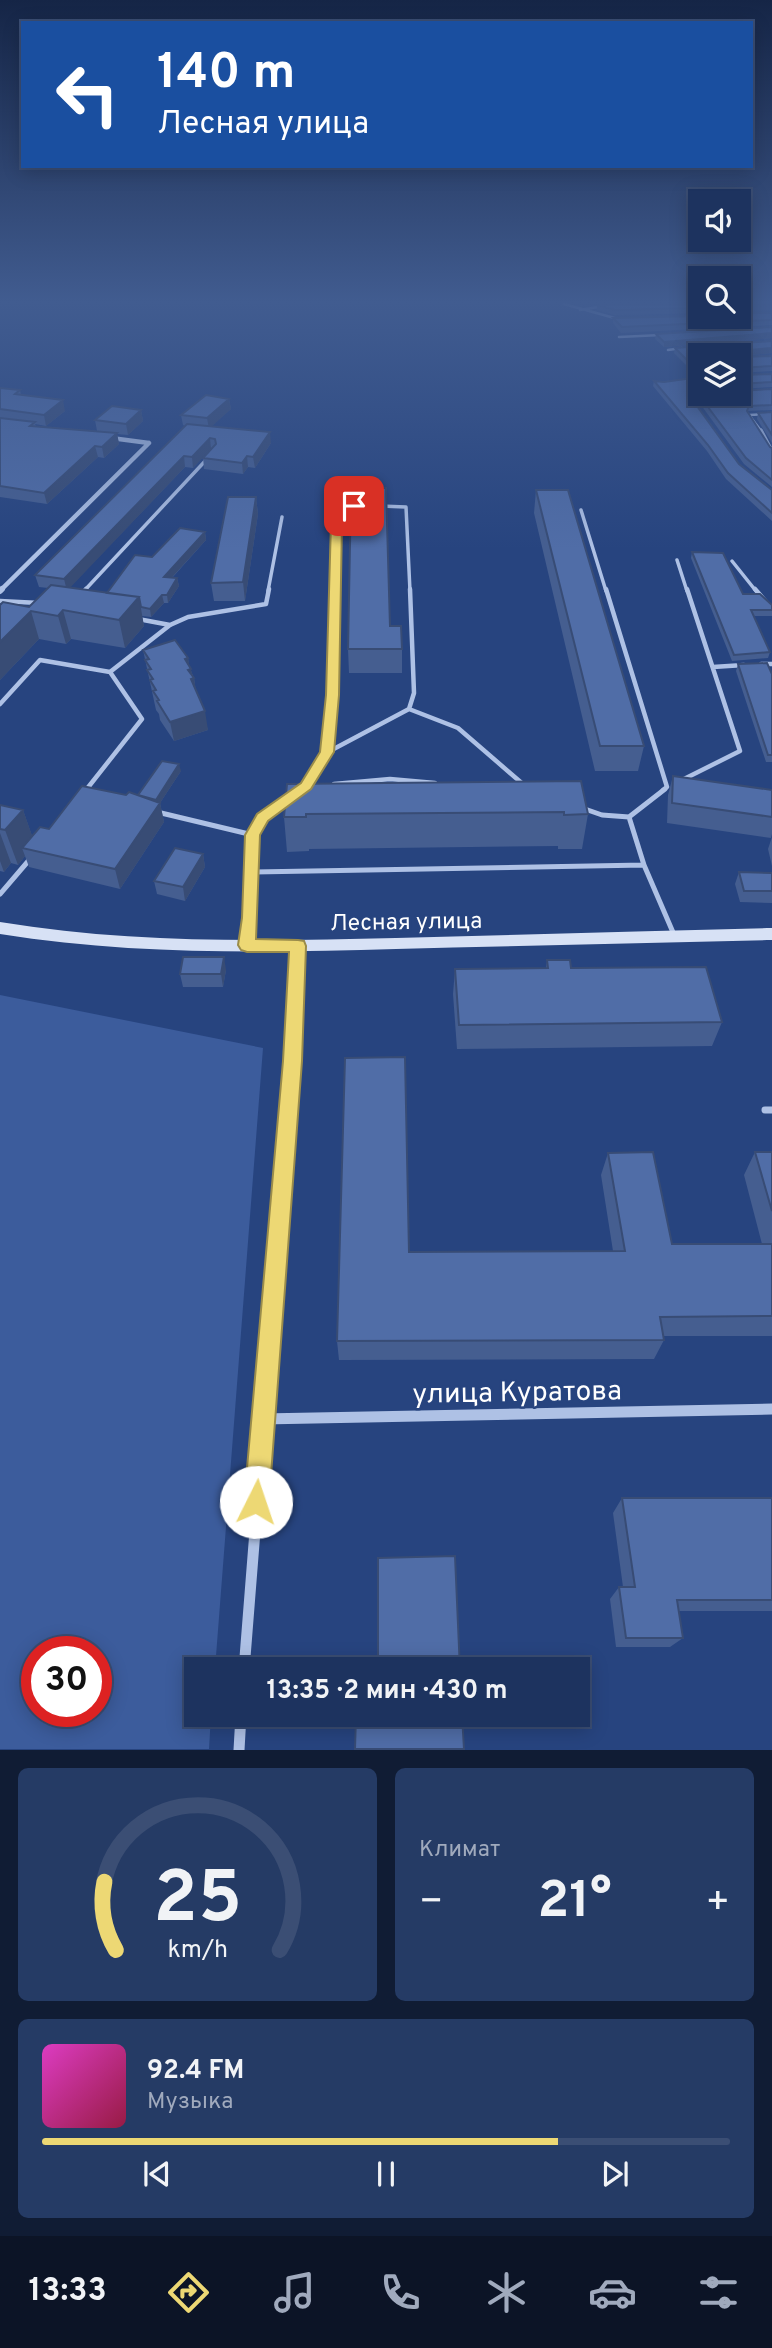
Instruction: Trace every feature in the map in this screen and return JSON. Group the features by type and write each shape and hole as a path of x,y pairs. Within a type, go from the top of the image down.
{"main road":[{"name":"Лесная улица","path":"0,928 49,937 124,943 298,946 772,934"}],"street":[{"path":"0,591 149,443 108,438"},
{"path":"245,1657 262,1419 293,1061 298,946"},
{"name":"улица Куратова","path":"262,1419 772,1409"},
{"path":"239,1749 240,1727"}],"lane":[{"path":"697,406 702,413"},
{"path":"772,414 749,415 765,435 772,451"},
{"path":"765,435 772,435"},
{"path":"77,598 214,453"},
{"path":"247,945 253,835 262,817 306,786 327,752 332,695 337,523 354,506 365,506"},
{"path":"327,752 409,709 414,693 406,507 377,506"},
{"path":"581,510 667,787"},
{"path":"110,672 170,625 188,617 266,604 282,517"},
{"path":"578,807 602,815 629,817 667,787 740,751 677,560"},
{"path":"732,561 743,579 760,592 772,609"},
{"path":"0,601 19,600 44,604"},
{"path":"132,618 170,625"},
{"path":"0,704 40,660 110,672 142,719 84,794 97,797"},
{"path":"713,667 772,664"},
{"path":"409,709 458,728 530,790 516,789"},
{"path":"330,784 390,779 446,784"},
{"path":"306,786 318,785"},
{"path":"149,810 253,835"},
{"path":"629,817 644,865 675,937"},
{"path":"0,894 32,856"},
{"path":"252,872 644,865"}],"shaded area":[{"path":"0,995 263,1048 216,1657 184,1657 184,1727 210,1727 209,1749 0,1749"}],"building":[{"path":"658,386 688,386 688,406 697,406 739,464 772,490 772,513 728,473"},
{"path":"0,388 20,390 15,394 63,400 44,415 0,409"},
{"path":"772,389 772,405 751,406 751,390"},
{"path":"206,395 229,399 207,418 181,415"},
{"path":"112,406 141,410 126,424 95,420"},
{"path":"707,406 749,406 747,411 772,448 772,480 746,458"},
{"path":"772,412 772,435 758,413"},
{"path":"0,418 35,422 30,426 117,433 102,447 95,446 44,493 0,486"},
{"path":"187,424 270,432 253,457 247,456 242,463 203,458 216,444 215,439 210,438 192,457 184,456 64,579 35,575"},
{"path":"355,488 386,488 390,626 401,626 402,649 348,649 351,492"},
{"path":"536,490 568,490 644,746 600,746"},
{"path":"228,497 256,497 243,582 211,583"},
{"path":"180,528 205,532 164,577 177,578 167,595 162,595 150,609 141,607 139,597 107,593 135,555 152,557"},
{"path":"692,552 723,553 743,594 760,594 772,605 772,610 751,610 770,652 734,655"},
{"path":"51,585 139,597 119,620 63,610 58,616 31,611 0,642 0,605 3,602 29,607"},
{"path":"175,640 188,658 185,659 191,669 188,670 194,678 191,679 205,711 170,722 153,691 156,690 150,680 153,679 147,670 151,669 145,660 149,659 143,650"},
{"path":"767,663 772,674 772,755 768,755 738,664"},
{"path":"162,761 179,764 156,800 138,795"},
{"path":"673,776 772,790 772,817 672,803"},
{"path":"581,781 588,814 306,814 306,817 284,817 287,784"},
{"path":"82,786 126,795 129,792 160,803 115,869 22,848 40,827 49,829"},
{"path":"0,805 23,810 5,830 0,829"},
{"path":"175,848 203,854 183,887 154,881"},
{"path":"739,872 772,873 772,891 744,891"},
{"path":"183,957 224,957 221,974 180,974"},
{"path":"547,960 570,960 571,968 706,967 722,1022 459,1025 455,969 548,968"},
{"path":"405,1057 409,1252 625,1251 608,1153 653,1152 672,1244 772,1244 772,1316 660,1317 664,1340 337,1341 345,1058"},
{"path":"755,1152 772,1152 772,1211"},
{"path":"622,1498 772,1498 772,1600 677,1600 683,1638 626,1638 619,1587 635,1587"},
{"path":"455,1556 459,1657 378,1657 378,1558"},
{"path":"356,1727 463,1727 464,1749 355,1749"}],"route":[{"path":"256,1502 293,1061 298,946 247,945 251,918 253,835 262,817 306,786 327,752 332,695 337,523 354,506"}]}
